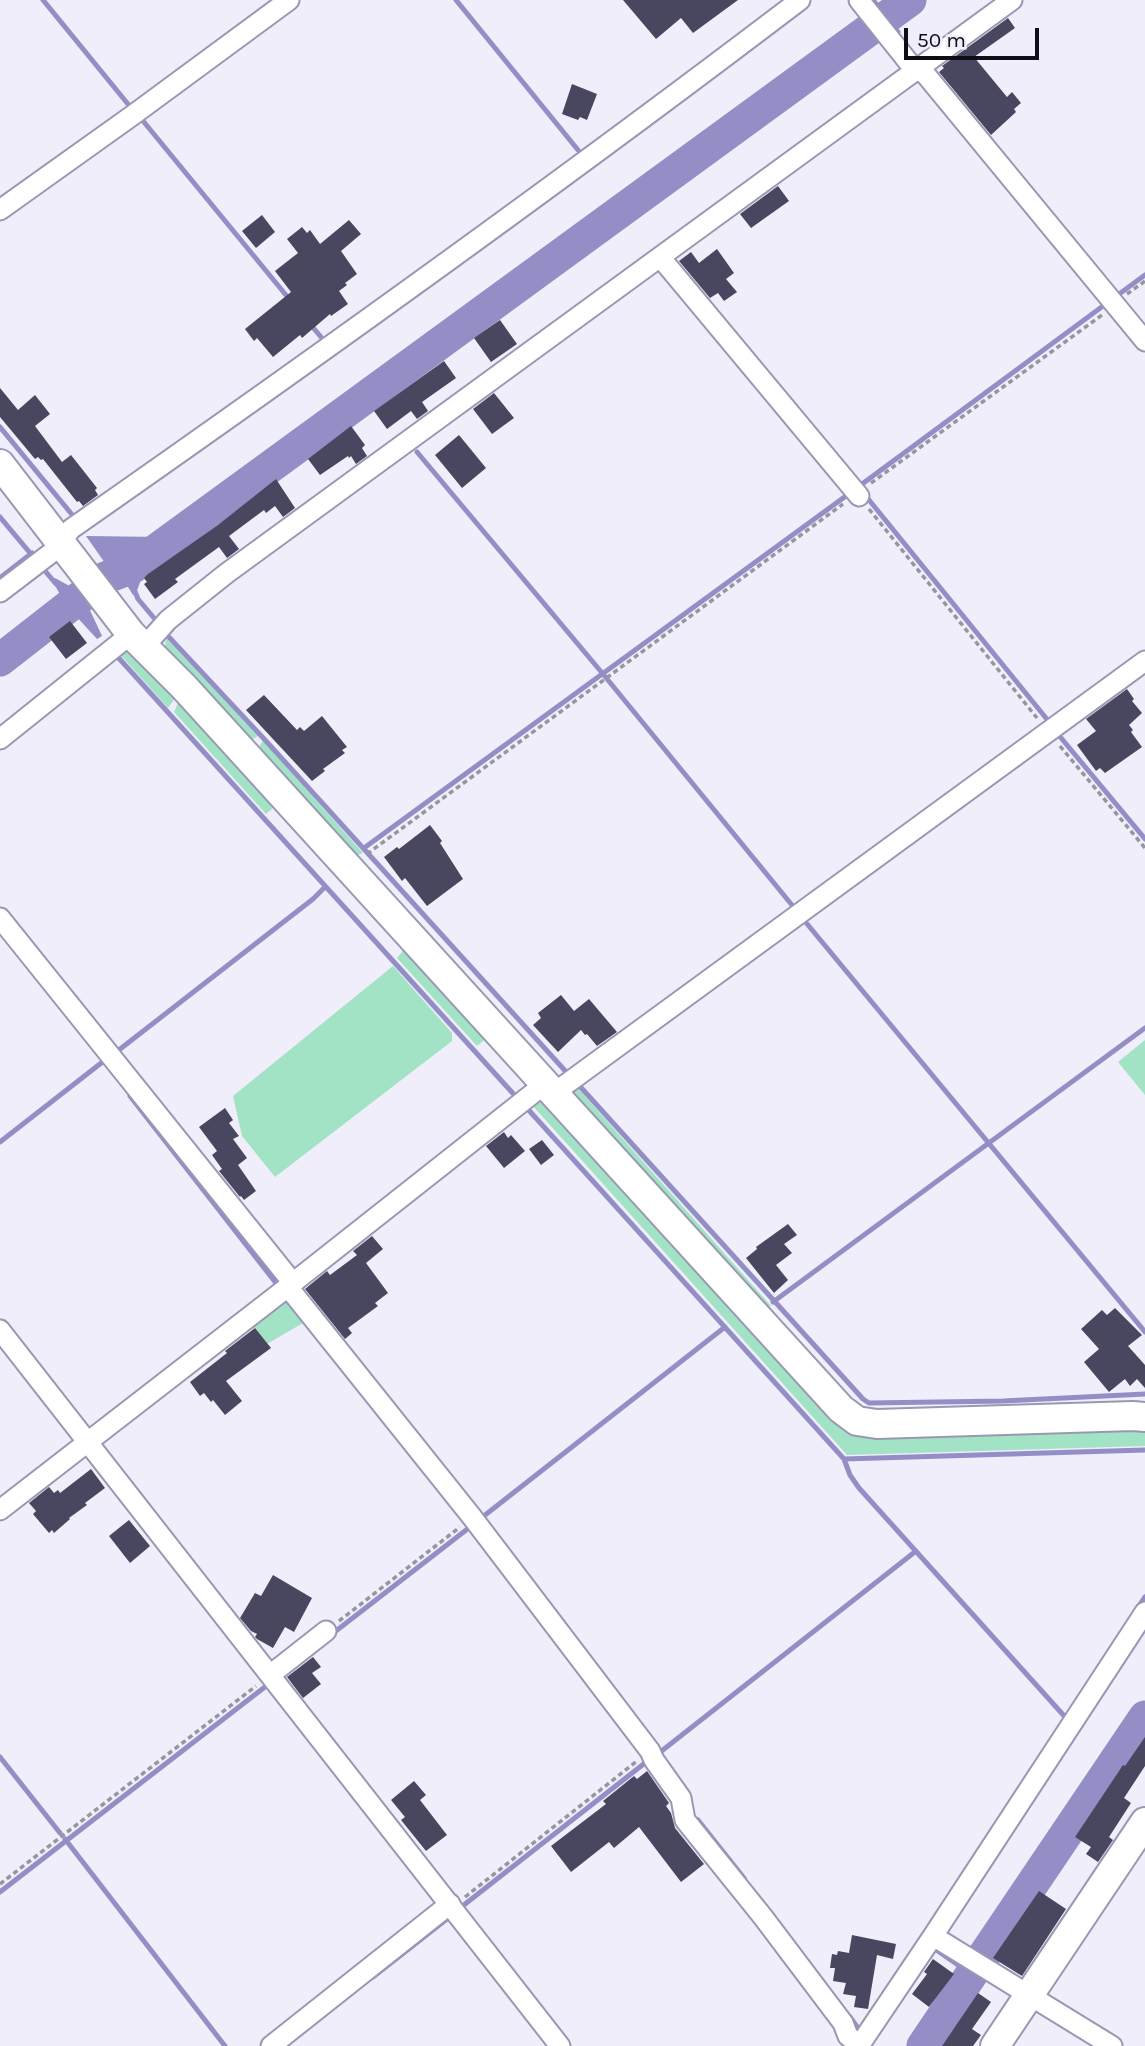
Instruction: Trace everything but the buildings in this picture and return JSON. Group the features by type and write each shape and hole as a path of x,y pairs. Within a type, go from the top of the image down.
{"street":[{"path":"0,210 289,0"},
{"path":"0,592 47,555 71,529 259,397 800,0"},
{"path":"859,0 910,64 923,66"},
{"path":"0,739 168,620 227,573 1013,0"},
{"path":"923,66 926,75 1115,301 1145,341"},
{"path":"660,257 856,492"},
{"path":"0,464 47,555 93,586 137,640 184,687 841,1409 857,1421 877,1424 1145,1417"},
{"path":"0,1510 549,1090 1044,727 1145,661"},
{"path":"0,918 289,1290 472,1517 650,1751 681,1798 685,1820 763,1917 855,2042 933,1936 1145,1612"},
{"path":"0,1330 560,2046"},
{"path":"270,1675 326,1631"},
{"path":"995,2046 1145,1822"},
{"path":"271,2046 451,1906"},
{"path":"933,1936 1112,2046"}],"path":[{"path":"372,850 1145,281"},
{"path":"856,492 1044,727 1145,848"},
{"path":"326,1631 472,1517"},
{"path":"0,1884 270,1675"},
{"path":"451,1906 650,1751"}],"green space":[{"path":"166,638 258,736 248,738 165,648"},
{"path":"125,646 176,697 168,708 118,652"},
{"path":"179,701 279,803 266,814 174,712"},
{"path":"263,741 363,853 354,856 258,748"},
{"path":"406,947 490,1035 477,1046 397,958"},
{"path":"393,966 452,1033 452,1041 275,1177 242,1136 233,1096"},
{"path":"1145,1040 1145,1095 1118,1062"},
{"path":"576,1086 771,1306 763,1311 573,1100 571,1089"},
{"path":"542,1097 844,1424 1145,1426 1145,1446 847,1455 532,1105"},
{"path":"286,1301 303,1323 267,1344 253,1327"}],"shaded area":[{"path":"86,536 165,537 173,547 144,572 136,593 133,595 128,587 113,581 88,606 102,636 97,639 72,612 69,615 60,603 63,600 52,580 55,578 75,589 104,567 105,563"}],"waterway":[{"path":"43,0 132,109"},
{"path":"456,0 578,150"},
{"path":"873,0 898,32"},
{"path":"0,660 105,578 133,567 910,0"},
{"path":"139,116 290,300"},
{"path":"858,487 1145,275"},
{"path":"310,324 321,337"},
{"path":"0,427 74,517"},
{"path":"417,452 796,910"},
{"path":"364,848 850,493"},
{"path":"865,495 1050,723"},
{"path":"0,517 56,584"},
{"path":"0,578 32,553"},
{"path":"134,589 138,599 154,618"},
{"path":"167,635 569,1075"},
{"path":"116,655 518,1099"},
{"path":"1057,733 1145,839"},
{"path":"115,1053 325,887"},
{"path":"803,919 1145,1332"},
{"path":"773,1302 1145,1028"},
{"path":"0,1142 105,1060"},
{"path":"576,1082 869,1403 1003,1401 1145,1394"},
{"path":"130,1096 279,1287"},
{"path":"525,1106 844,1459 1145,1450"},
{"path":"480,1519 725,1327"},
{"path":"844,1459 859,1488 1066,1718"},
{"path":"332,1634 470,1527"},
{"path":"659,1753 916,1551"},
{"path":"1137,1609 1145,1597"},
{"path":"0,1892 270,1683"},
{"path":"923,2046 1145,1717"},
{"path":"0,1757 60,1833"},
{"path":"460,1908 650,1759"},
{"path":"698,1820 744,1878"},
{"path":"65,1839 225,2046"},
{"path":"373,1977 452,1915"},
{"path":"935,1949 971,1974"},
{"path":"850,2017 858,2028"}]}
